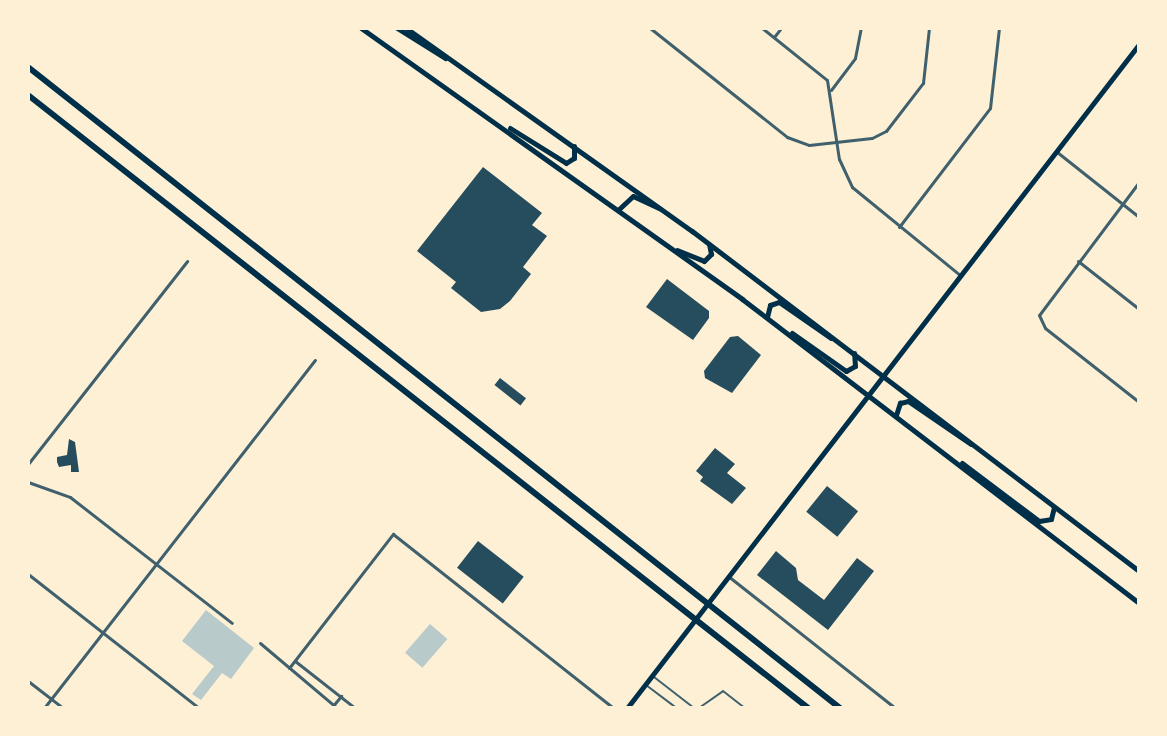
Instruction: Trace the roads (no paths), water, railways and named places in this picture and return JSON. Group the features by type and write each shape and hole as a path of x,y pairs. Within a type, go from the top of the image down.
{"highway":[{"path":"28,67 840,708"},
{"path":"28,95 808,708"}],"main road":[{"path":"361,28 369,30 781,328 1139,603"},
{"path":"397,28 453,61"},
{"path":"406,28 708,242 1139,571"},
{"path":"627,708 1139,44"},
{"path":"501,125 562,162 574,158 574,145"},
{"path":"619,209 633,196 652,209 660,207"},
{"path":"673,249 704,261 711,254 708,242"},
{"path":"767,318 768,308 779,302 836,339"},
{"path":"781,328 846,371 855,366 854,352"},
{"path":"896,416 897,407 908,401 960,441 974,444"},
{"path":"951,458 1039,521 1051,519 1053,505"}],"street":[{"path":"650,28 787,137 809,145 876,137 893,123 923,83 929,28"},
{"path":"762,28 825,77 831,90 837,142 852,187 961,276"},
{"path":"774,37 781,28"},
{"path":"831,90 855,58 861,28"},
{"path":"899,227 988,112 999,28"},
{"path":"1057,152 1139,217"},
{"path":"1139,182 1041,308 1039,319 1139,402"},
{"path":"28,464 187,261"},
{"path":"1078,261 1139,309"},
{"path":"44,708 315,360"},
{"path":"28,482 62,492 85,507 232,623"},
{"path":"289,668 393,534 613,708"},
{"path":"28,574 199,708"},
{"path":"728,576 895,708"},
{"path":"260,643 334,707 341,696"},
{"path":"295,661 355,708"},
{"path":"28,681 63,708"}],"lane":[{"path":"652,676 694,708"},
{"path":"645,684 676,708"},
{"path":"699,708 723,691 745,708"}]}
